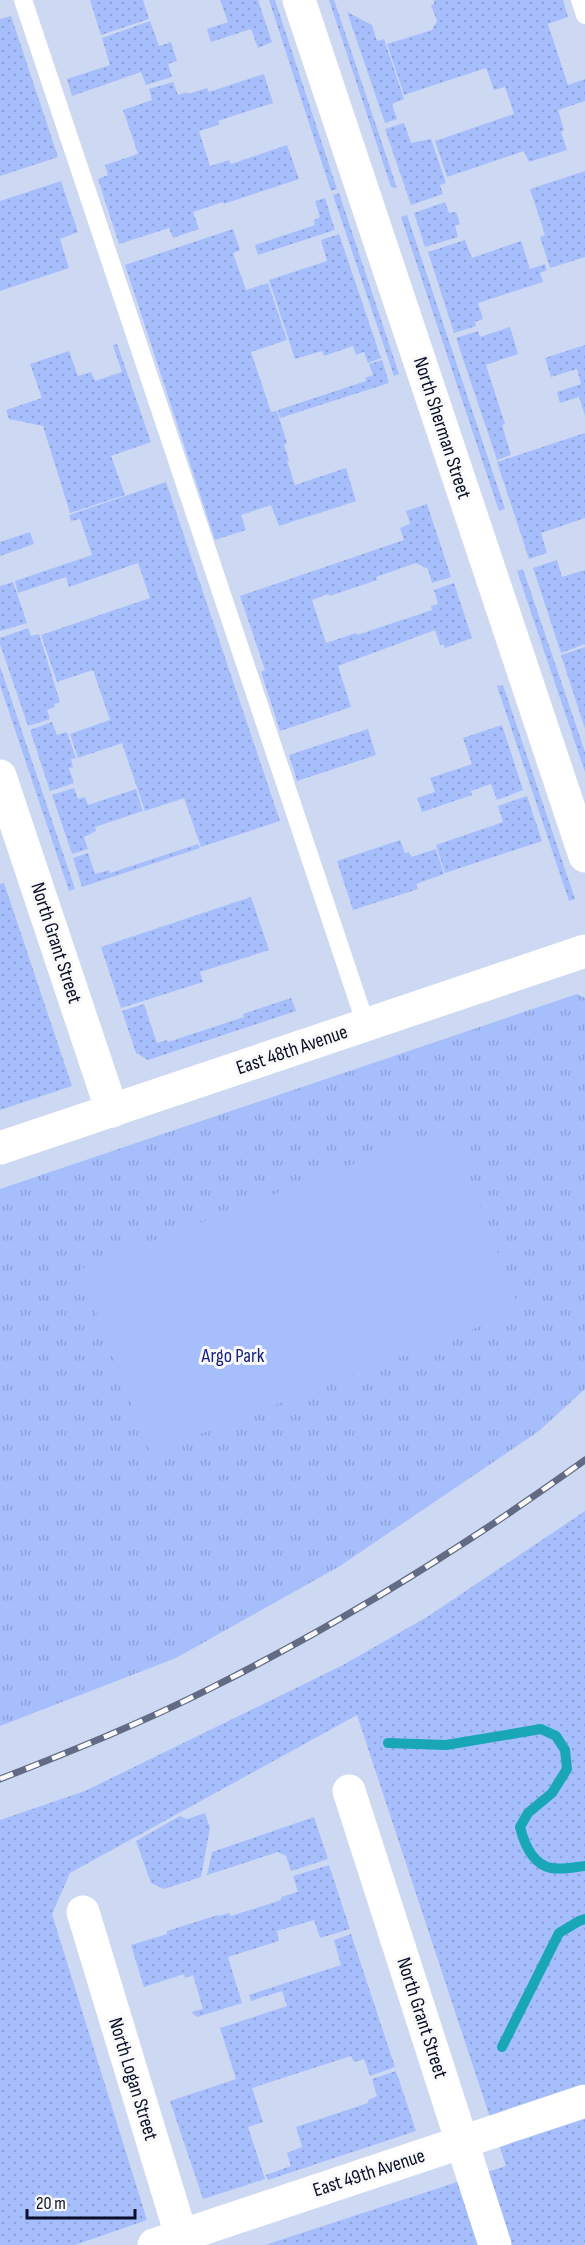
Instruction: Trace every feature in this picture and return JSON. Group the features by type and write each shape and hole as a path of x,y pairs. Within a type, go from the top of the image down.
{"street":[{"name":"North Sherman Street","path":"299,0 585,856"},
{"name":"North Grant Street","path":"0,776 112,1111"},
{"name":"East 48th Avenue","path":"0,1148 585,951"},
{"name":"North Grant Street","path":"349,1791 495,2245"},
{"name":"North Logan Street","path":"83,1912 173,2242"},
{"name":"East 49th Avenue","path":"173,2242 585,2102"}],"lane":[{"path":"23,0 366,1025"},
{"path":"580,0 585,15"}],"green space":[{"path":"90,0 143,0 149,19 101,35"},
{"path":"220,0 258,0 272,42 258,48 251,29 211,42 207,29 228,22"},
{"path":"269,0 275,0 337,189 331,191"},
{"path":"329,0 334,0 397,188 391,187"},
{"path":"434,0 563,0 568,17 548,24 568,85 585,79 585,101 558,110 564,130 561,132 567,150 529,162 524,151 447,177 435,141 514,114 505,87 494,90 486,68 404,95 387,44 432,30 437,21 431,5 434,4"},
{"path":"347,12 372,25 377,41 384,39 404,99 392,104 397,119 385,123"},
{"path":"11,16 58,157 0,176 0,19"},
{"path":"150,21 159,46 171,42 177,61 168,64 172,77 146,85 141,72 72,96 67,79 110,65 102,38"},
{"path":"264,74 273,103 218,121 219,125 199,131 210,166 229,160 231,164 287,145 299,179 193,212 199,229 173,238 169,228 119,244 98,179 108,175 105,165 138,154 123,110 152,100 149,89 173,82 178,95 207,88 209,92"},
{"path":"404,123 411,143 431,139 446,183 440,185 443,194 411,205 385,129"},
{"path":"585,171 585,257 550,268 540,237 545,235 530,189"},
{"path":"61,181 78,232 60,239 69,268 0,291 0,201"},
{"path":"339,193 399,374 394,376 333,195"},
{"path":"325,198 335,230 258,255 255,245 315,225 314,220 320,217 315,201"},
{"path":"445,202 449,213 456,212 460,224 455,226 458,237 425,247 414,213"},
{"path":"407,215 505,509 499,511 401,217"},
{"path":"233,229 240,250 233,253 246,290 268,283 287,340 251,352 271,412 277,411 287,443 284,445 289,460 287,461 295,485 346,468 356,501 279,526 271,505 241,515 246,530 215,540 125,265"},
{"path":"339,234 381,358 368,363 364,352 356,355 353,346 324,356 322,351 295,359 269,280 327,261 321,240"},
{"path":"465,240 472,258 521,241 530,269 545,264 547,270 540,273 543,282 478,303 483,319 475,322 476,326 454,333 428,252"},
{"path":"510,327 518,354 486,365 505,424 502,425 511,455 497,460 456,338 478,331 480,337"},
{"path":"117,344 151,442 111,456 125,495 70,513 43,426 9,419 6,410 42,398 30,364 69,351 78,376 91,372 95,381 122,372 113,345"},
{"path":"585,345 585,416 579,397 560,403 557,392 581,384 577,369 551,377 545,358"},
{"path":"382,360 389,383 280,418 278,410 366,381 365,378 373,375 369,364"},
{"path":"585,433 585,518 541,533 547,553 529,559 497,462"},
{"path":"166,482 280,821 201,847 184,798 145,811 122,743 78,758 70,734 110,720 93,670 57,682 41,635 150,598 138,563 69,587 66,577 18,593 15,581 92,555 80,519 71,521 69,515"},
{"path":"427,504 451,577 432,583 428,569 416,563 376,577 377,580 312,600 326,643 432,610 431,606 438,604 434,590 454,583 472,638 445,648 443,644 440,645 435,630 338,666 351,707 280,731 261,672 265,670 240,596 404,540 400,528 410,524 406,511"},
{"path":"30,532 34,544 0,556 0,542"},
{"path":"557,560 562,577 585,570 585,644 561,653 533,568"},
{"path":"523,569 585,752 585,772 517,571"},
{"path":"13,582 27,623 0,631 0,586"},
{"path":"28,628 31,636 39,634 60,702 47,710 50,719 28,726 0,644 0,638"},
{"path":"585,647 585,729 561,655"},
{"path":"0,666 75,889 69,891 0,685"},
{"path":"503,685 575,899 569,901 497,686"},
{"path":"52,722 57,735 66,732 68,735 76,758 71,759 73,767 69,768 74,783 50,791 30,730"},
{"path":"502,725 523,790 497,800 491,784 471,791 472,795 422,812 417,798 435,792 430,778 472,764 463,738"},
{"path":"368,729 376,755 297,781 289,755"},
{"path":"74,788 78,799 85,797 88,805 136,789 143,811 95,827 96,831 84,837 88,849 72,854 52,795"},
{"path":"527,796 542,841 445,873 436,845 503,822 498,806"},
{"path":"400,840 405,853 409,852 411,857 436,849 444,874 416,884 418,889 353,910 337,861"},
{"path":"198,844 200,848 82,887 73,858 88,853 95,874 109,870 110,873"},
{"path":"4,883 72,1086 0,1110 0,884"},
{"path":"251,897 269,950 200,972 203,982 121,1008 101,947"},
{"name":"Argo Park","path":"577,994 585,998 585,1389 539,1431 340,1566 176,1658 0,1726 0,1189"},
{"path":"291,998 296,1011 148,1060 136,1053 122,1011 144,1004 157,1043 167,1040 168,1042 244,1017 243,1014"},
{"path":"449,1127 520,1311 150,1453 80,1269"},
{"path":"585,1511 585,2245 265,2245 506,2166 357,1715 70,1873 52,1914 147,2220 75,2245 0,2245 0,1820 85,1791 341,1666 427,1617"},
{"path":"205,1813 210,1828 201,1877 164,1889 151,1883 136,1841 180,1816 187,1819"},
{"path":"314,1817 328,1859 291,1871 286,1856 278,1852 207,1875 212,1852"},
{"path":"329,1865 350,1929 320,1938 314,1920 277,1931 279,1941 228,1957 242,2003 197,2017 191,2012 203,2009 193,1975 185,1978 184,1974 144,1987 131,1945 218,1915 229,1913 231,1916 281,1900 281,1897 298,1892 293,1876"},
{"path":"351,1934 395,2067 370,2076 364,2059 354,2062 351,2056 252,2088 263,2122 248,2127 265,2179 203,2199 170,2101 236,2079 220,2028 287,2006 282,1991 251,2001 249,1995 341,1965 334,1940"},
{"path":"396,2071 416,2131 268,2180 266,2175 291,2166 287,2153 302,2147 296,2127 368,2103 368,2100 377,2096 372,2079"}],"waterway":[{"path":"388,1743 446,1745 541,1729 556,1736 565,1750 567,1769 552,1793 528,1813 520,1827 530,1852 544,1866 559,1869 585,1866"},
{"path":"502,2047 559,1933 585,1919"}],"railway":[{"path":"0,1779 161,1712 309,1636 450,1552 585,1460"}]}
